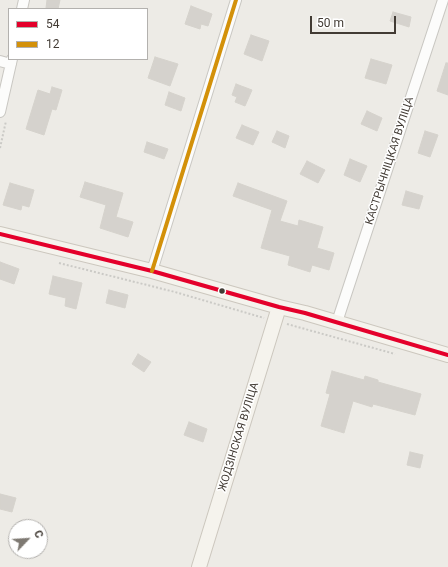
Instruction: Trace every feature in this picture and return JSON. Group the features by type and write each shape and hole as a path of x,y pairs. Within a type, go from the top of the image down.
{"main road":[{"path":"0,234 152,271 337,322 448,355"},
{"name":"ЖОДЗІНСКАЯ ВУЛІЦА","path":"199,567 279,307"}],"street":[{"path":"152,271 236,0"},
{"name":"КАСТРЫЧНІЦКАЯ ВУЛІЦА","path":"337,322 443,0"},
{"path":"0,61 11,62 0,112"}],"path":[{"path":"53,261 175,292 396,354"}],"building":[{"path":"47,0 60,0 58,8 46,8"},
{"path":"191,6 212,14 208,26 201,24 200,29 185,24"},
{"path":"393,12 411,17 409,27 390,21"},
{"path":"251,35 269,41 262,61 244,54"},
{"path":"155,57 178,64 170,86 148,78"},
{"path":"371,59 392,65 386,84 365,78"},
{"path":"446,63 448,63 448,95 437,91"},
{"path":"236,84 252,90 245,106 235,102 237,97 232,95"},
{"path":"52,87 62,90 56,110 52,109 44,135 26,129 38,90 50,94"},
{"path":"169,92 185,98 181,111 165,105"},
{"path":"367,111 382,118 377,131 361,124"},
{"path":"242,125 259,132 253,145 236,138"},
{"path":"277,131 289,136 285,148 272,142"},
{"path":"425,131 438,135 430,157 418,153"},
{"path":"147,142 168,149 164,159 144,152"},
{"path":"350,159 367,166 360,182 344,175"},
{"path":"307,161 325,170 318,183 300,174"},
{"path":"85,182 123,193 116,217 133,222 128,237 100,228 106,205 80,197"},
{"path":"10,183 34,190 29,207 22,205 21,210 3,205"},
{"path":"238,183 287,201 280,221 298,226 299,220 323,227 317,248 334,253 329,270 312,265 310,272 288,265 290,256 261,248 272,210 233,196"},
{"path":"406,191 423,196 419,209 402,205"},
{"path":"0,262 19,269 14,284 0,279"},
{"path":"53,276 82,283 76,309 65,306 66,298 49,294"},
{"path":"109,290 128,295 125,308 106,303"},
{"path":"138,354 151,362 144,372 132,364"},
{"path":"332,371 364,380 365,376 378,380 378,382 421,394 415,415 373,404 372,407 353,401 344,433 321,426 330,394 326,393"},
{"path":"189,422 207,429 203,442 184,435"},
{"path":"410,452 423,455 420,468 407,465"},
{"path":"0,494 16,498 12,512 0,509"}],"transit line":[{"name":"12","path":"152,271 236,0"},
{"name":"54","path":"0,234 152,271 305,313 448,355"}]}
